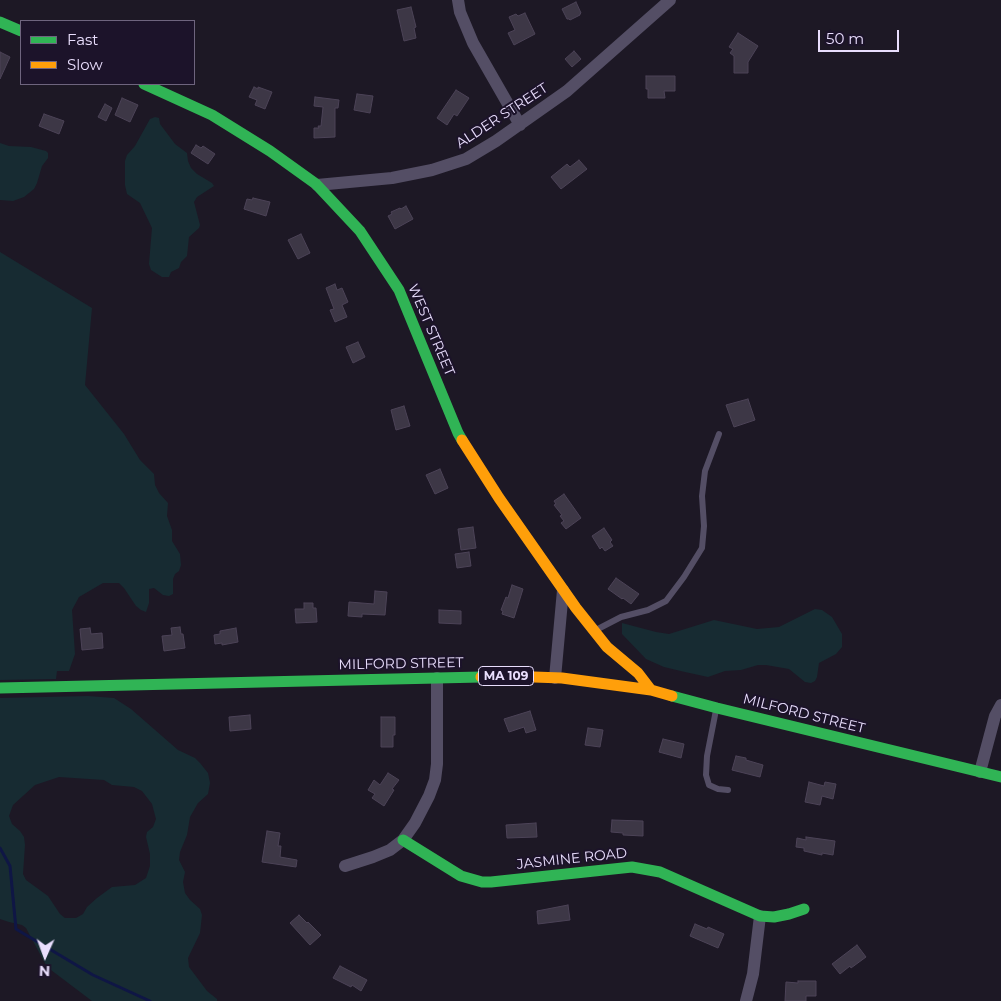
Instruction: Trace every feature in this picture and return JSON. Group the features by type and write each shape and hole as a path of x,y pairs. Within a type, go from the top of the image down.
{"street":[{"path":"458,0 460,12 473,43 520,124"},
{"name":"ALDER STREET","path":"317,185 392,178 432,170 466,159 567,91 670,0"},
{"path":"0,22 20,31"},
{"name":"WEST STREET","path":"146,85 212,115 270,151 317,185 360,231 399,290 458,433 499,498 594,631 607,647 638,673 651,690"},
{"path":"555,678 563,590"},
{"name":"MILFORD STREET","path":"0,688 506,676 555,678 651,690 717,708 1001,777"},
{"path":"346,866 390,850 403,840 429,796 435,780 437,764 437,678"},
{"path":"980,772 995,716 1001,705"},
{"name":"JASMINE ROAD","path":"403,840 462,876 482,882 632,867 660,872 760,916 788,914 804,909"},
{"path":"746,1001 753,974 760,916"}],"lane":[{"path":"594,631 621,617 648,610 666,601 702,548 704,526 702,496 705,471 719,434"},
{"path":"717,708 707,756 706,775 709,785 728,790"}],"shaded area":[{"path":"159,118 160,124 175,144 187,153 191,168 214,186 197,197 194,202 200,225 199,228 189,237 187,256 181,262 179,268 171,272 169,277 162,277 151,270 149,264 152,228 140,203 127,194 125,185 125,161 127,155 135,146 150,119"},
{"path":"0,143 9,146 31,147 48,153 48,158 42,166 34,189 24,197 13,201 0,200"},
{"path":"0,252 92,308 85,385 124,434 140,460 154,474 155,485 168,503 167,516 172,530 172,541 180,554 181,565 173,579 173,594 169,596 163,595 154,588 149,589 149,603 146,612 136,606 119,583 103,583 79,597 72,610 75,654 69,671 57,671 56,679 0,680"},
{"path":"815,609 822,610 832,617 842,634 842,647 836,654 819,663 817,677 811,683 805,682 789,669 766,665 725,671 708,677 664,667 646,659 622,634 622,623 669,634 714,620 757,629 779,627"},
{"path":"88,696 114,698 131,709 178,750 195,758 208,773 210,783 208,794 198,803 190,817 187,835 179,860 185,872 183,882 185,893 200,909 202,915 200,933 188,958 189,967 217,1001 92,1001 47,967 26,928 22,925 0,919 0,698","holes":["59,777 104,780 112,785 134,787 142,791 152,804 156,819 153,827 147,832 146,837 150,854 150,866 146,878 135,885 112,887 87,907 83,914 76,918 65,918 60,914 48,896 26,880 23,874 24,837 12,824 9,816 13,805 35,785"]}],"building":[{"path":"576,2 581,13 580,15 570,20 567,19 562,9"},
{"path":"411,7 416,27 414,28 416,38 404,41 397,10"},
{"path":"525,13 535,34 514,45 508,33 515,30 509,17"},
{"path":"738,33 758,46 748,62 748,73 734,73 734,56 730,53 733,49 729,47"},
{"path":"574,51 581,59 572,67 565,59"},
{"path":"0,52 10,57 0,79"},
{"path":"646,76 675,76 675,91 664,91 665,98 648,98"},
{"path":"254,87 272,92 265,109 255,105 257,100 249,97"},
{"path":"456,90 469,98 457,116 454,114 447,125 437,118"},
{"path":"357,94 373,96 370,113 354,110"},
{"path":"315,97 339,100 338,108 335,108 335,137 314,138 314,128 321,126 323,107 314,106"},
{"path":"122,98 138,105 130,122 115,115"},
{"path":"105,104 112,108 106,121 98,117"},
{"path":"44,114 64,121 59,134 39,126"},
{"path":"196,145 201,148 203,146 215,154 208,164 191,153"},
{"path":"579,160 587,169 561,189 551,177 567,164 570,167"},
{"path":"253,198 270,202 266,216 244,209 247,199 252,200"},
{"path":"406,206 413,219 395,229 388,216 392,214 391,212"},
{"path":"301,234 310,253 298,259 288,240"},
{"path":"335,284 337,290 342,288 348,302 342,305 347,317 335,322 330,310 334,309 326,288"},
{"path":"358,342 365,357 353,363 346,347"},
{"path":"748,399 755,420 734,427 726,405"},
{"path":"404,406 410,426 396,430 391,410"},
{"path":"440,469 448,488 435,494 426,475"},
{"path":"564,494 581,518 566,529 561,523 564,521 560,516 562,515 554,505 556,504 554,501"},
{"path":"473,527 476,548 461,550 458,529"},
{"path":"604,528 612,540 610,542 613,546 605,551 602,547 600,549 592,536"},
{"path":"469,552 471,566 457,568 455,554"},
{"path":"616,578 639,594 631,604 608,589"},
{"path":"512,585 523,589 514,618 502,614 503,611 501,610 506,597 508,598"},
{"path":"375,591 387,592 385,615 362,614 362,617 348,616 349,602 374,604"},
{"path":"304,603 313,603 313,608 316,608 317,622 296,623 295,609 304,609"},
{"path":"439,610 461,611 461,624 439,623"},
{"path":"180,627 185,648 164,651 162,636 172,635 171,628"},
{"path":"90,628 91,634 102,633 103,648 82,650 80,629"},
{"path":"236,628 238,642 222,645 222,643 215,644 214,635 220,634 220,631"},
{"path":"530,711 536,730 526,733 524,727 509,732 504,719"},
{"path":"250,715 251,729 230,731 229,717"},
{"path":"381,717 395,717 393,747 381,747"},
{"path":"588,728 603,730 600,747 585,745"},
{"path":"663,739 684,744 681,758 659,752"},
{"path":"736,756 763,765 760,777 732,770"},
{"path":"388,773 399,780 392,789 394,790 384,806 372,798 375,794 368,790 374,780 380,785"},
{"path":"809,782 824,786 825,782 836,784 833,799 822,796 820,805 805,802"},
{"path":"612,820 643,821 643,836 611,832"},
{"path":"536,823 537,837 507,838 506,825"},
{"path":"267,831 280,833 278,846 281,846 280,857 297,860 296,867 262,862"},
{"path":"806,837 835,841 833,855 822,853 822,855 796,847 797,838 806,840"},
{"path":"568,905 570,920 538,924 537,911"},
{"path":"299,915 321,935 310,945 290,923"},
{"path":"695,924 724,934 718,948 690,936"},
{"path":"857,945 866,957 840,974 832,964"},
{"path":"340,966 367,980 361,991 352,985 351,987 333,978"},
{"path":"798,981 816,981 816,996 806,996 806,1001 785,1001 786,982 798,983"}],"waterway":[{"path":"0,848 10,866 16,929 93,975 150,1001"}],"traffic: fast":[{"path":"0,22 20,31"},
{"path":"146,85 212,115 270,151 316,184 360,231 399,290 462,440"},
{"path":"0,688 481,677"},
{"path":"672,696 1001,777"},
{"path":"403,840 461,876 482,882 632,867 660,872 760,916 774,917 804,909"}],"traffic: slow":[{"path":"462,440 499,498 576,608 607,647 638,673 651,690"},
{"path":"481,677 562,678 651,690 672,696"}]}
